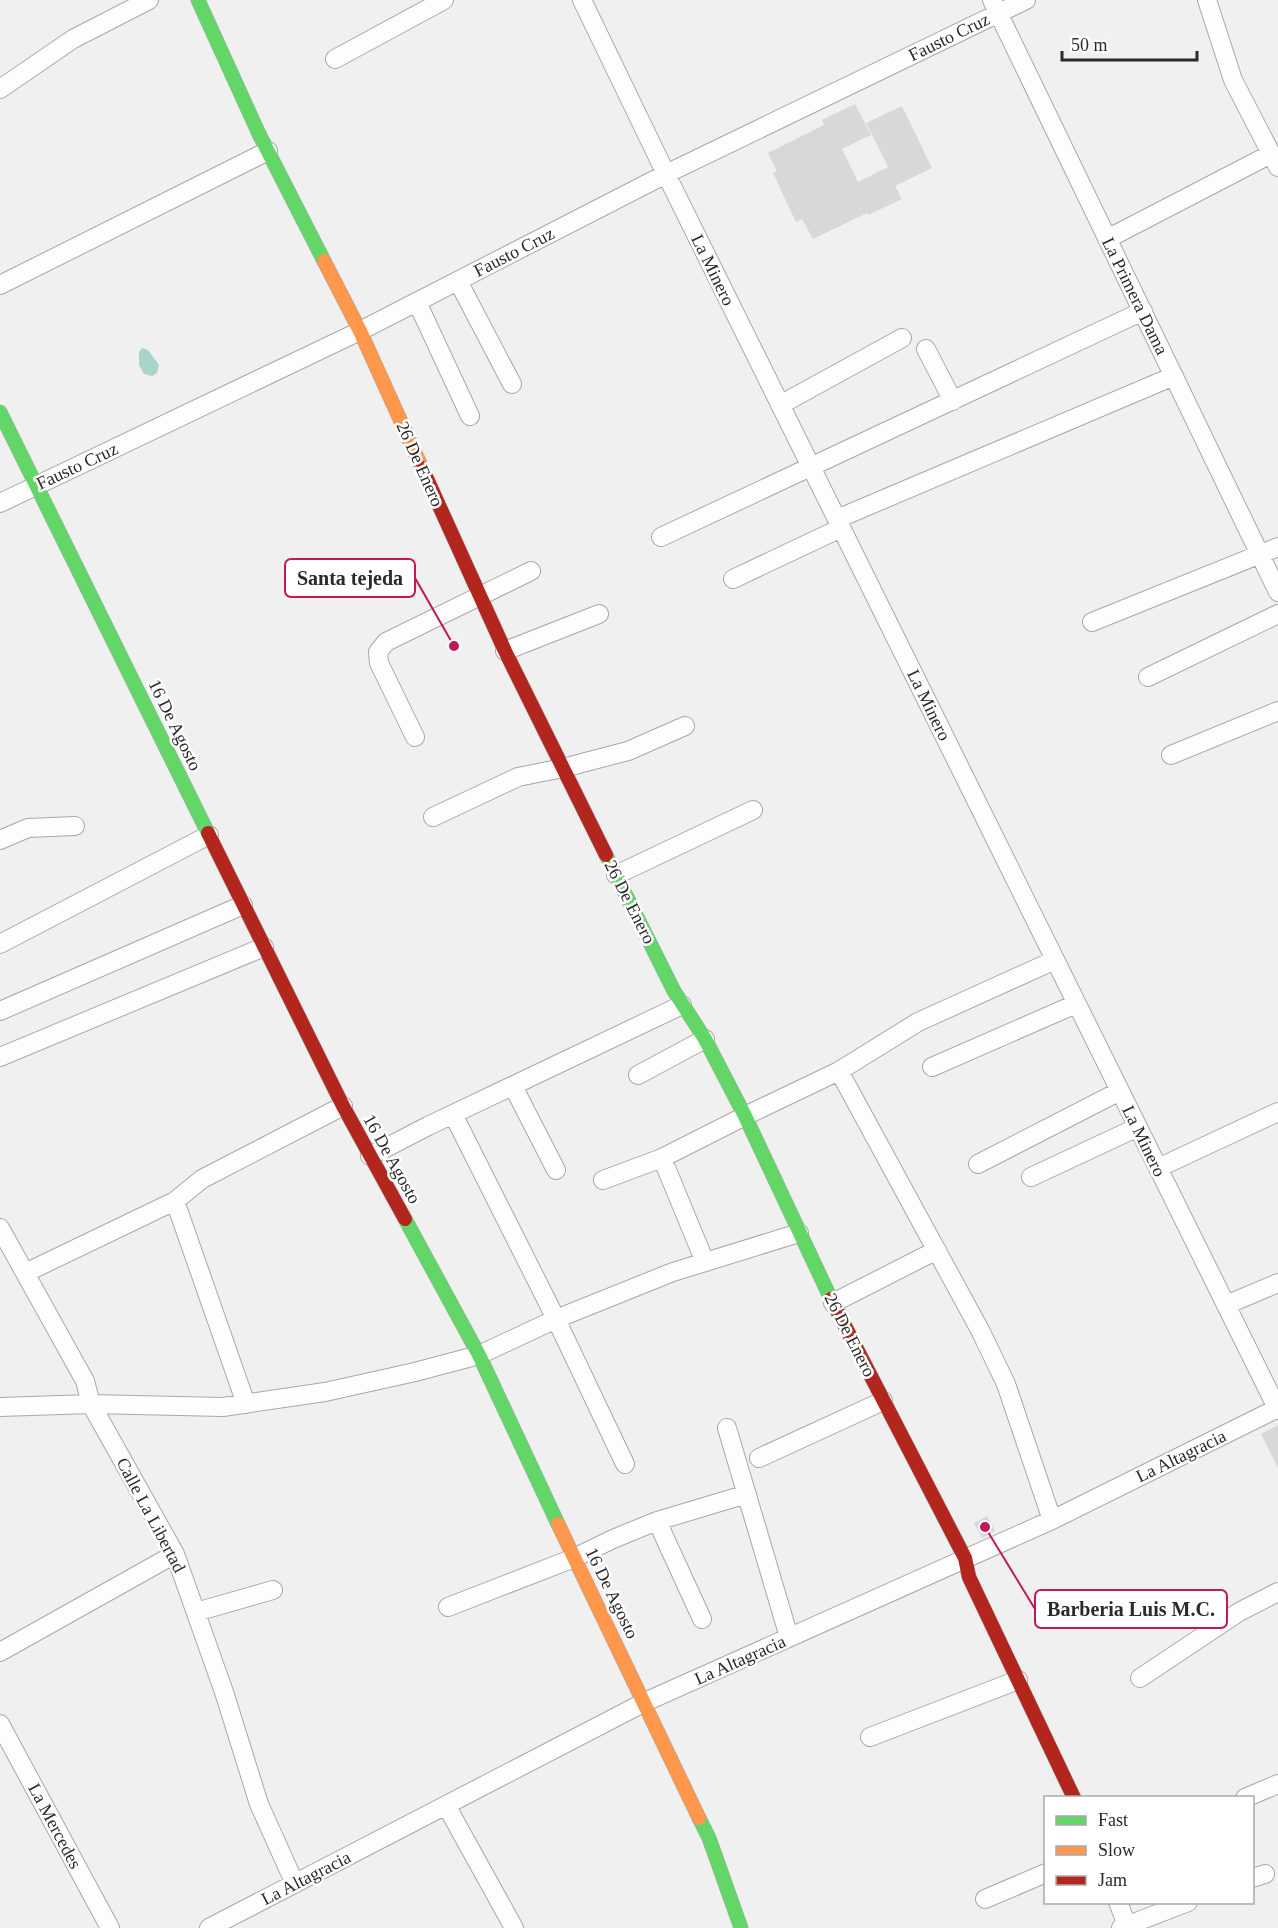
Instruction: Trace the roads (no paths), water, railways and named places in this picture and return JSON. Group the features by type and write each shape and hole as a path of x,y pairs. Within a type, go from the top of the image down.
{"street":[{"path":"0,89 73,39 149,0"},
{"name":"26 De Enero","path":"198,0 268,151 360,331 505,651 682,1005 705,1039 745,1116 833,1303 965,1558 969,1577 1074,1796"},
{"path":"335,59 444,0"},
{"name":"La Minero","path":"582,0 811,468 1278,1408"},
{"name":"Fausto Cruz","path":"0,503 360,331 995,7 1026,0"},
{"path":"1107,239 1274,160 1233,80 1207,0"},
{"name":"La Primera Dama","path":"995,7 1278,592"},
{"path":"0,285 268,151"},
{"path":"458,281 512,384"},
{"path":"417,302 470,416"},
{"path":"661,537 1143,311"},
{"path":"780,405 902,338"},
{"path":"926,349 953,401"},
{"path":"732,579 839,524 1174,376"},
{"name":"16 De Agosto","path":"0,412 343,1106 479,1355 709,1838 741,1928"},
{"path":"1092,622 1278,547"},
{"path":"414,737 379,663 378,652 386,642 531,571"},
{"path":"505,651 599,614"},
{"path":"1148,677 1278,614"},
{"path":"1171,754 1278,711"},
{"path":"432,817 518,777 628,751 685,726"},
{"path":"616,875 753,810"},
{"path":"0,840 28,828 75,826"},
{"path":"0,944 209,835"},
{"path":"0,1011 243,904"},
{"path":"0,1057 264,947"},
{"path":"603,1180 662,1158 839,1071 918,1022 1055,960"},
{"path":"932,1067 1076,1004"},
{"path":"370,1156 682,1005"},
{"path":"638,1075 705,1039"},
{"path":"839,1071 981,1332 1006,1384 1052,1520"},
{"path":"513,1086 556,1170"},
{"path":"978,1164 1119,1091"},
{"path":"25,1273 175,1201 202,1179 343,1106"},
{"path":"1158,1168 1278,1112"},
{"path":"453,1114 556,1319 625,1464"},
{"path":"1031,1177 1138,1127"},
{"path":"662,1158 705,1262"},
{"path":"175,1201 246,1404"},
{"name":"Calle La Libertad","path":"0,1228 85,1381 91,1404 175,1554 224,1692 259,1804 295,1884"},
{"path":"0,1407 91,1404 223,1407 325,1392 416,1372 479,1355 556,1319 705,1262 799,1233"},
{"path":"833,1303 937,1250"},
{"path":"1226,1305 1278,1283"},
{"path":"759,1458 883,1401"},
{"name":"La Altagracia","path":"209,1928 645,1702 1052,1520 1278,1408"},
{"path":"727,1428 789,1637"},
{"path":"448,1607 574,1558 657,1521 747,1494"},
{"path":"657,1521 702,1619"},
{"path":"0,1652 175,1554"},
{"path":"196,1612 273,1590"},
{"path":"1140,1678 1239,1612 1278,1592"},
{"path":"870,1737 1018,1680"},
{"name":"La Mercedes","path":"0,1724 110,1928"},
{"path":"1248,1796 1278,1784"},
{"path":"446,1805 514,1928"},
{"path":"985,1899 1044,1875"},
{"path":"1119,1904 1125,1927 1183,1904"}],"place":[{"name":"Santa tejeda","path":"454,646"},
{"name":"Barberia Luis M.C.","path":"985,1527"}]}
